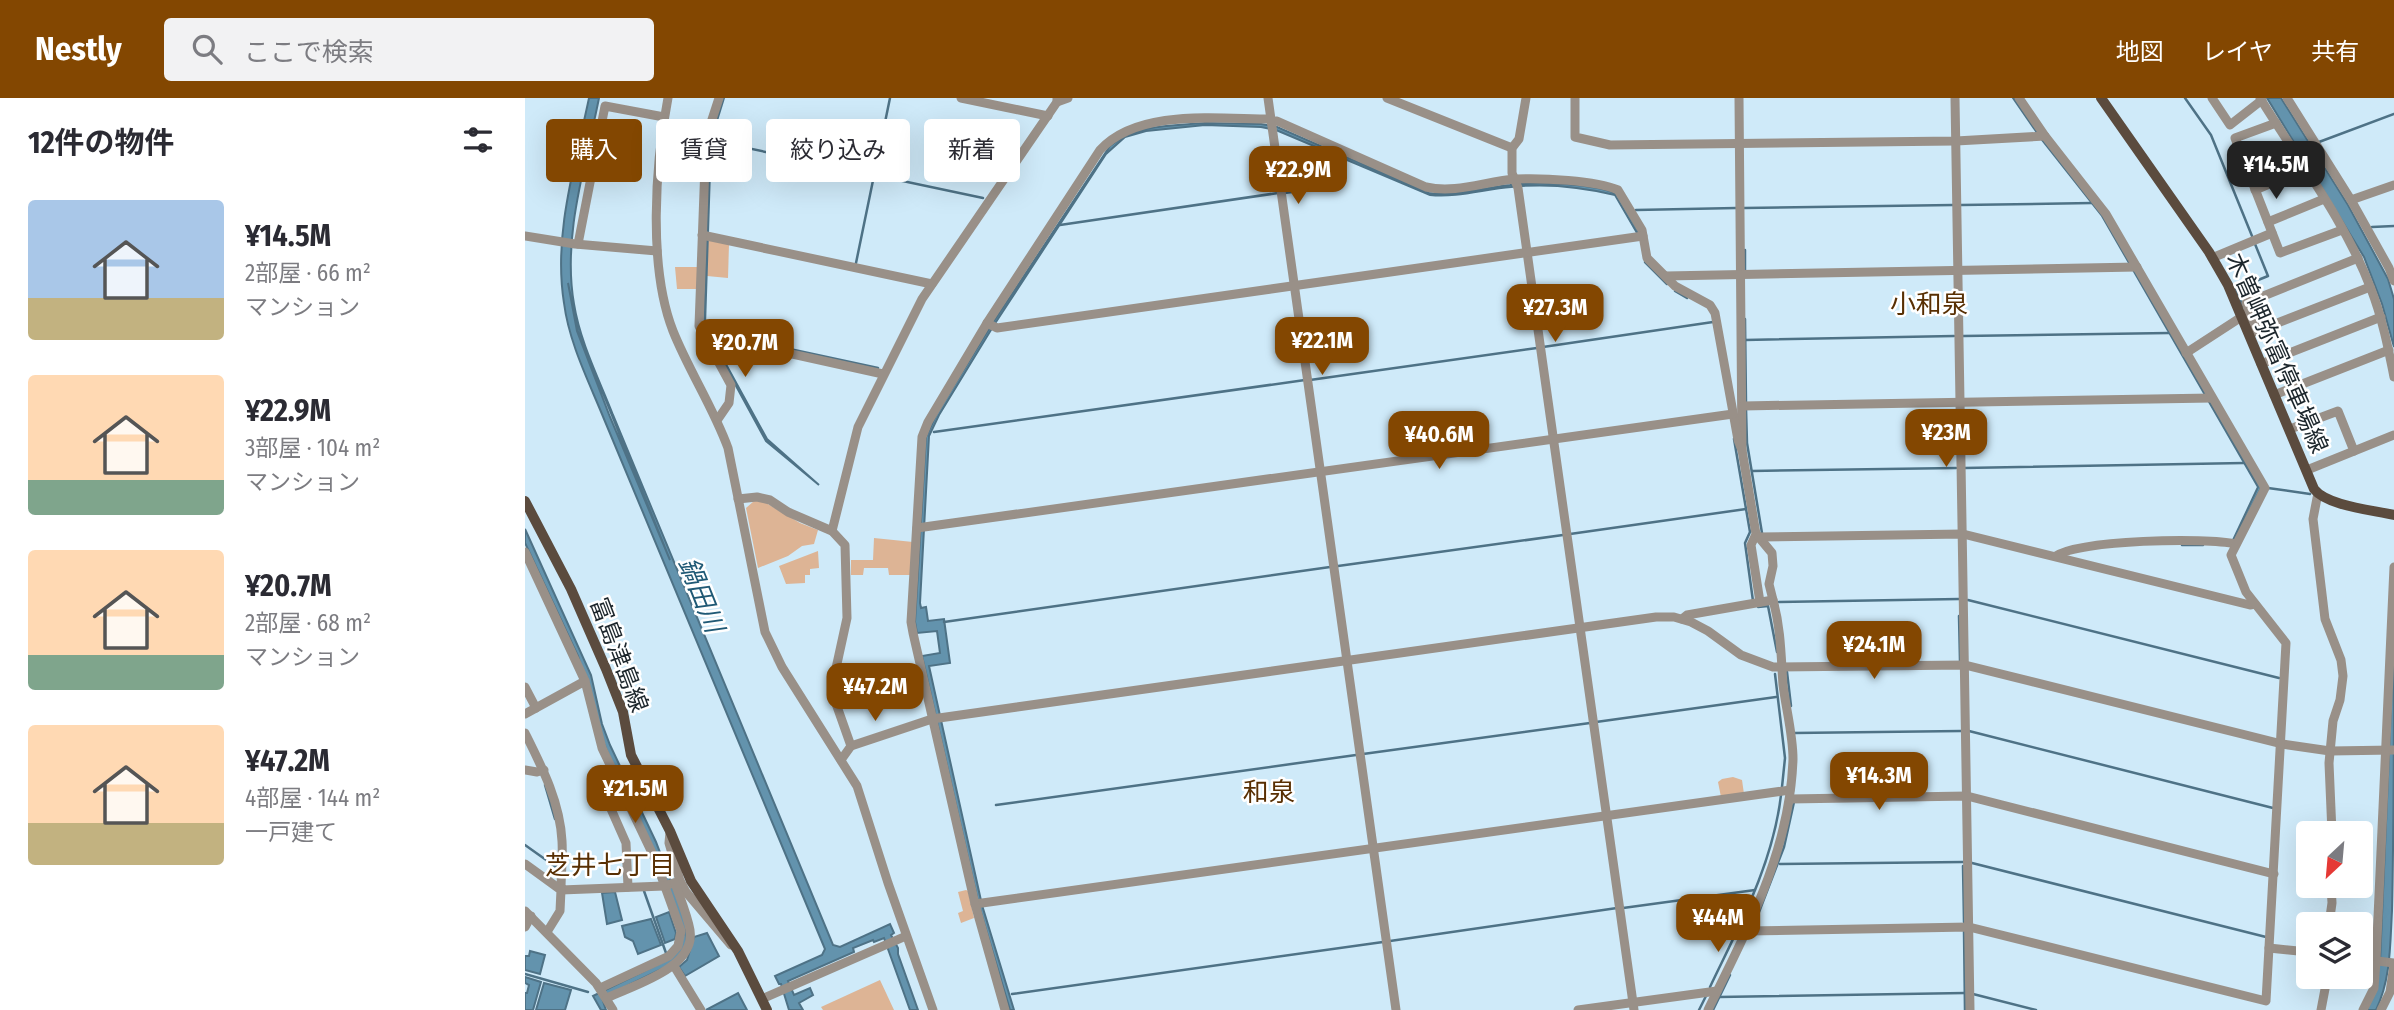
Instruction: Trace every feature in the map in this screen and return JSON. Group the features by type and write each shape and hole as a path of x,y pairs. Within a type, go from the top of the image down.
{"main road":[{"name":"木曽岬弥富停車場線","path":"2101,98 2212,258 2245,315 2253,332 2261,365 2318,494"},
{"path":"2318,494 2335,502 2394,515"},
{"name":"富島津島線","path":"527,508 571,589 590,631 623,712 631,755 670,831 691,881 738,951 767,1010"}],"street":[{"path":"668,98 656,214 657,251 671,327 718,419 728,447 756,599 765,632 782,667 857,786 902,938 933,1010"},
{"path":"718,419 729,403 731,385 710,339 699,326 705,236 706,138 719,98"},
{"path":"961,98 1048,116"},
{"path":"832,531 858,427 922,299 1057,100 1068,98"},
{"path":"1268,98 1396,1010"},
{"path":"1387,98 1512,148"},
{"path":"1526,98 1519,139 1512,148 1513,173 1517,183 1633,1006"},
{"path":"1575,98 1575,137 1610,145 1954,141 2042,137"},
{"path":"1739,98 1742,450"},
{"path":"1955,98 1970,1010"},
{"path":"1746,931 1969,928 2264,1003 2286,643 2246,592 2231,555 2265,488 2209,398 2186,353 2098,202 2042,137 2019,98"},
{"path":"2212,98 2230,125 2261,99 2358,258 2381,317 2394,377"},
{"path":"2287,98 2351,200 2394,281"},
{"path":"576,244 605,106 664,117"},
{"path":"1005,1010 911,622 920,528 921,446 925,428 1098,154 1112,138 1147,123 1204,118 1272,124 1277,121 1435,189 1517,183 1590,183 1618,190 1642,230 1647,258 1682,291 1710,305 1715,313 1733,414 1761,536 1772,553 1773,566 1769,584 1778,621 1793,756 1790,794 1780,845 1759,902 1708,1010"},
{"path":"2276,123 2235,138 2280,253 2341,230"},
{"path":"2244,162 2289,144"},
{"path":"2255,190 2305,169"},
{"path":"2351,200 2394,185"},
{"path":"2268,222 2324,199"},
{"path":"2212,258 2272,233"},
{"path":"525,236 576,244 657,251"},
{"path":"705,236 932,284"},
{"path":"991,325 1294,286 1643,236"},
{"path":"2186,353 2245,315 2246,303 2358,258"},
{"path":"1666,276 2134,267"},
{"path":"2253,332 2370,287"},
{"path":"2261,365 2381,317"},
{"path":"710,339 883,374"},
{"path":"2274,395 2389,350"},
{"path":"1743,406 2209,398"},
{"path":"2290,429 2338,411 2354,451"},
{"path":"920,528 1733,414"},
{"path":"2307,470 2394,435"},
{"path":"2318,494 2313,519 2325,619 2341,660 2343,676 2340,700 2333,721 2330,751 2332,821"},
{"path":"738,499 763,498 832,531 843,540 847,552 847,618 833,682 834,698 851,746"},
{"path":"1760,603 1751,545 1761,536 1962,534 2250,605 2255,604"},
{"path":"2056,556 2071,549 2151,541 2237,544"},
{"path":"525,552 585,681 602,748 655,859 673,883 738,951"},
{"path":"2363,1010 2374,988 2377,961 2390,750 2394,567"},
{"path":"1682,619 1687,615 1773,600"},
{"path":"841,760 851,746 936,718 1656,617 1682,619 1700,626 1748,659 1766,665 1783,668 1965,665 2279,743 2330,751 2390,750"},
{"path":"525,714 585,681"},
{"path":"525,687 536,708"},
{"path":"525,733 544,770 559,816 562,840 560,911 547,932"},
{"path":"525,770 544,770"},
{"path":"596,775 626,843 628,887"},
{"path":"978,904 1607,815 1790,794 1967,796 2271,873"},
{"path":"604,994 669,957 678,946 681,931 673,883 670,831"},
{"path":"525,864 561,890 673,883"},
{"path":"604,994 674,966 684,955 690,938 688,922 673,883"},
{"path":"528,913 604,994 613,1010"},
{"path":"525,927 528,913"},
{"path":"762,999 902,938"},
{"path":"2269,948 2296,951"},
{"path":"2373,960 2393,964 2390,992 2381,1010"},
{"path":"674,966 701,1010"},
{"path":"2322,1010 2325,989"},
{"path":"1578,1010 1633,1006 1717,990"}],"shaded area":[{"path":"708,240 729,244 728,278 707,276"},
{"path":"675,267 698,267 697,289 677,289"},
{"path":"761,500 800,523 818,530 814,544 802,546 788,556 758,568 746,508 754,501"},
{"path":"874,538 913,542 910,575 889,575 888,568 864,568 863,575 851,575 851,560 873,560"},
{"path":"818,551 819,568 810,569 810,575 805,575 805,583 786,584 779,566"},
{"path":"1733,777 1742,780 1744,794 1721,797 1718,782"},
{"path":"966,890 974,918 961,923 958,913 963,911 958,892"},
{"path":"880,980 894,1010 823,1010 821,1007"}],"water":[{"path":"589,98 599,98 594,119 584,119"},
{"path":"722,98 724,98 718,119"},
{"path":"2013,98 2095,202 2261,488 2235,539 2233,540 2258,487 2102,216 2042,140"},
{"path":"2267,98 2281,98 2348,205 2388,279 2394,299 2394,347 2382,304 2364,257"},
{"path":"1205,123 1261,124 1277,127 1429,193 1449,194 1534,184 1596,188 1618,195 1639,232 1637,233 1615,195 1577,188 1537,185 1450,195 1430,195 1276,130 1205,125 1146,131 1126,137 1132,134 1167,126"},
{"path":"1125,137 1106,154 994,325 929,436 920,603 921,608 926,607 928,621 944,619 950,663 929,666 982,905 1014,1010 1010,1010 979,906 922,656 940,653 937,631 917,633 915,622 926,437 937,413 992,324 1110,146"},
{"path":"570,182 581,182 573,226 571,278 581,332 833,945 840,947 890,924 894,933 891,935 898,948 918,1010 910,1010 884,938 853,948 854,952 788,981 794,995 810,988 813,995 799,1003 803,1010 789,1010 781,984 775,976 822,955 825,949 575,348 561,277","holes":["568,283 578,331 670,560 577,331"]},
{"path":"710,182 705,326 767,439 819,485 766,441 704,327"},
{"path":"525,529 591,675 602,724 610,745 656,842 686,921 687,946 672,964 602,998 606,1010 601,1010 593,996 671,958 684,934 604,744 578,656 525,543"},
{"path":"2394,638 2390,949 2381,998 2376,1010 2367,1010 2380,962"},
{"path":"615,892 622,920 607,924 602,893"},
{"path":"669,912 676,933 675,939 665,943 656,917"},
{"path":"651,919 661,945 638,954 633,941 625,937 622,926"},
{"path":"707,933 719,956 685,976 679,967 687,960 694,937"},
{"path":"530,951 545,955 540,974 525,970 525,956 529,956"},
{"path":"525,977 541,982 533,1010 525,1010 525,993 529,985 525,983"},
{"path":"544,983 571,990 565,1010 536,1010"},
{"path":"738,993 747,1010 706,1010"}],"waterway":[{"path":"856,263 890,98"},
{"path":"2185,98 2211,135 2252,236"},
{"path":"2319,142 2394,114"},
{"path":"752,149 983,198"},
{"path":"1285,193 1338,185"},
{"path":"1060,225 1278,193"},
{"path":"1961,205 2092,203"},
{"path":"1744,208 1953,205"},
{"path":"1636,210 1736,208"},
{"path":"2372,227 2394,226"},
{"path":"2243,306 2236,289 2268,276 2255,244"},
{"path":"1745,250 1745,271"},
{"path":"1645,262 1667,284"},
{"path":"1675,291 1687,298"},
{"path":"1745,319 1746,403"},
{"path":"1543,347 1713,322"},
{"path":"1963,336 2169,333"},
{"path":"1745,340 1954,336"},
{"path":"757,342 878,368"},
{"path":"1310,380 1537,348"},
{"path":"934,432 1305,380"},
{"path":"1746,409 1747,443 1762,533"},
{"path":"1734,439 1750,532 1745,543 1753,601"},
{"path":"1964,468 2244,463"},
{"path":"1752,471 1956,468"},
{"path":"2268,488 2310,494"},
{"path":"1570,534 1746,509"},
{"path":"1338,566 1563,535"},
{"path":"2182,545 2203,545"},
{"path":"944,622 1330,567"},
{"path":"1779,602 1959,599"},
{"path":"1968,600 2279,678"},
{"path":"1758,607 1768,606 1777,652"},
{"path":"1959,616 1960,661"},
{"path":"1787,672 1791,706"},
{"path":"1775,674 1785,758 1782,787"},
{"path":"1596,722 1776,697"},
{"path":"1363,754 1590,723"},
{"path":"1794,733 1961,731"},
{"path":"1969,731 2273,808"},
{"path":"996,805 1356,755"},
{"path":"545,785 555,819"},
{"path":"1710,987 1763,870 1771,846 1781,795"},
{"path":"1754,925 1784,847 1794,802"},
{"path":"525,845 556,867 558,864"},
{"path":"1780,864 1963,862"},
{"path":"1972,863 2266,937"},
{"path":"1963,866 1964,922"},
{"path":"1623,908 1755,890"},
{"path":"644,891 666,953"},
{"path":"1390,941 1617,908"},
{"path":"1964,931 1965,1010"},
{"path":"1012,994 1383,942"},
{"path":"525,974 588,992"},
{"path":"1713,1010 1730,975"},
{"path":"1719,997 1965,993"},
{"path":"1973,994 2036,1010"},
{"path":"1699,1010 1706,996"}],"district":[{"name":"小和泉","path":"1929,304"},
{"name":"和泉","path":"1269,792"},
{"name":"芝井七丁目","path":"610,865"}],"water label":[{"name":"鍋田川","path":"701,595"}]}
